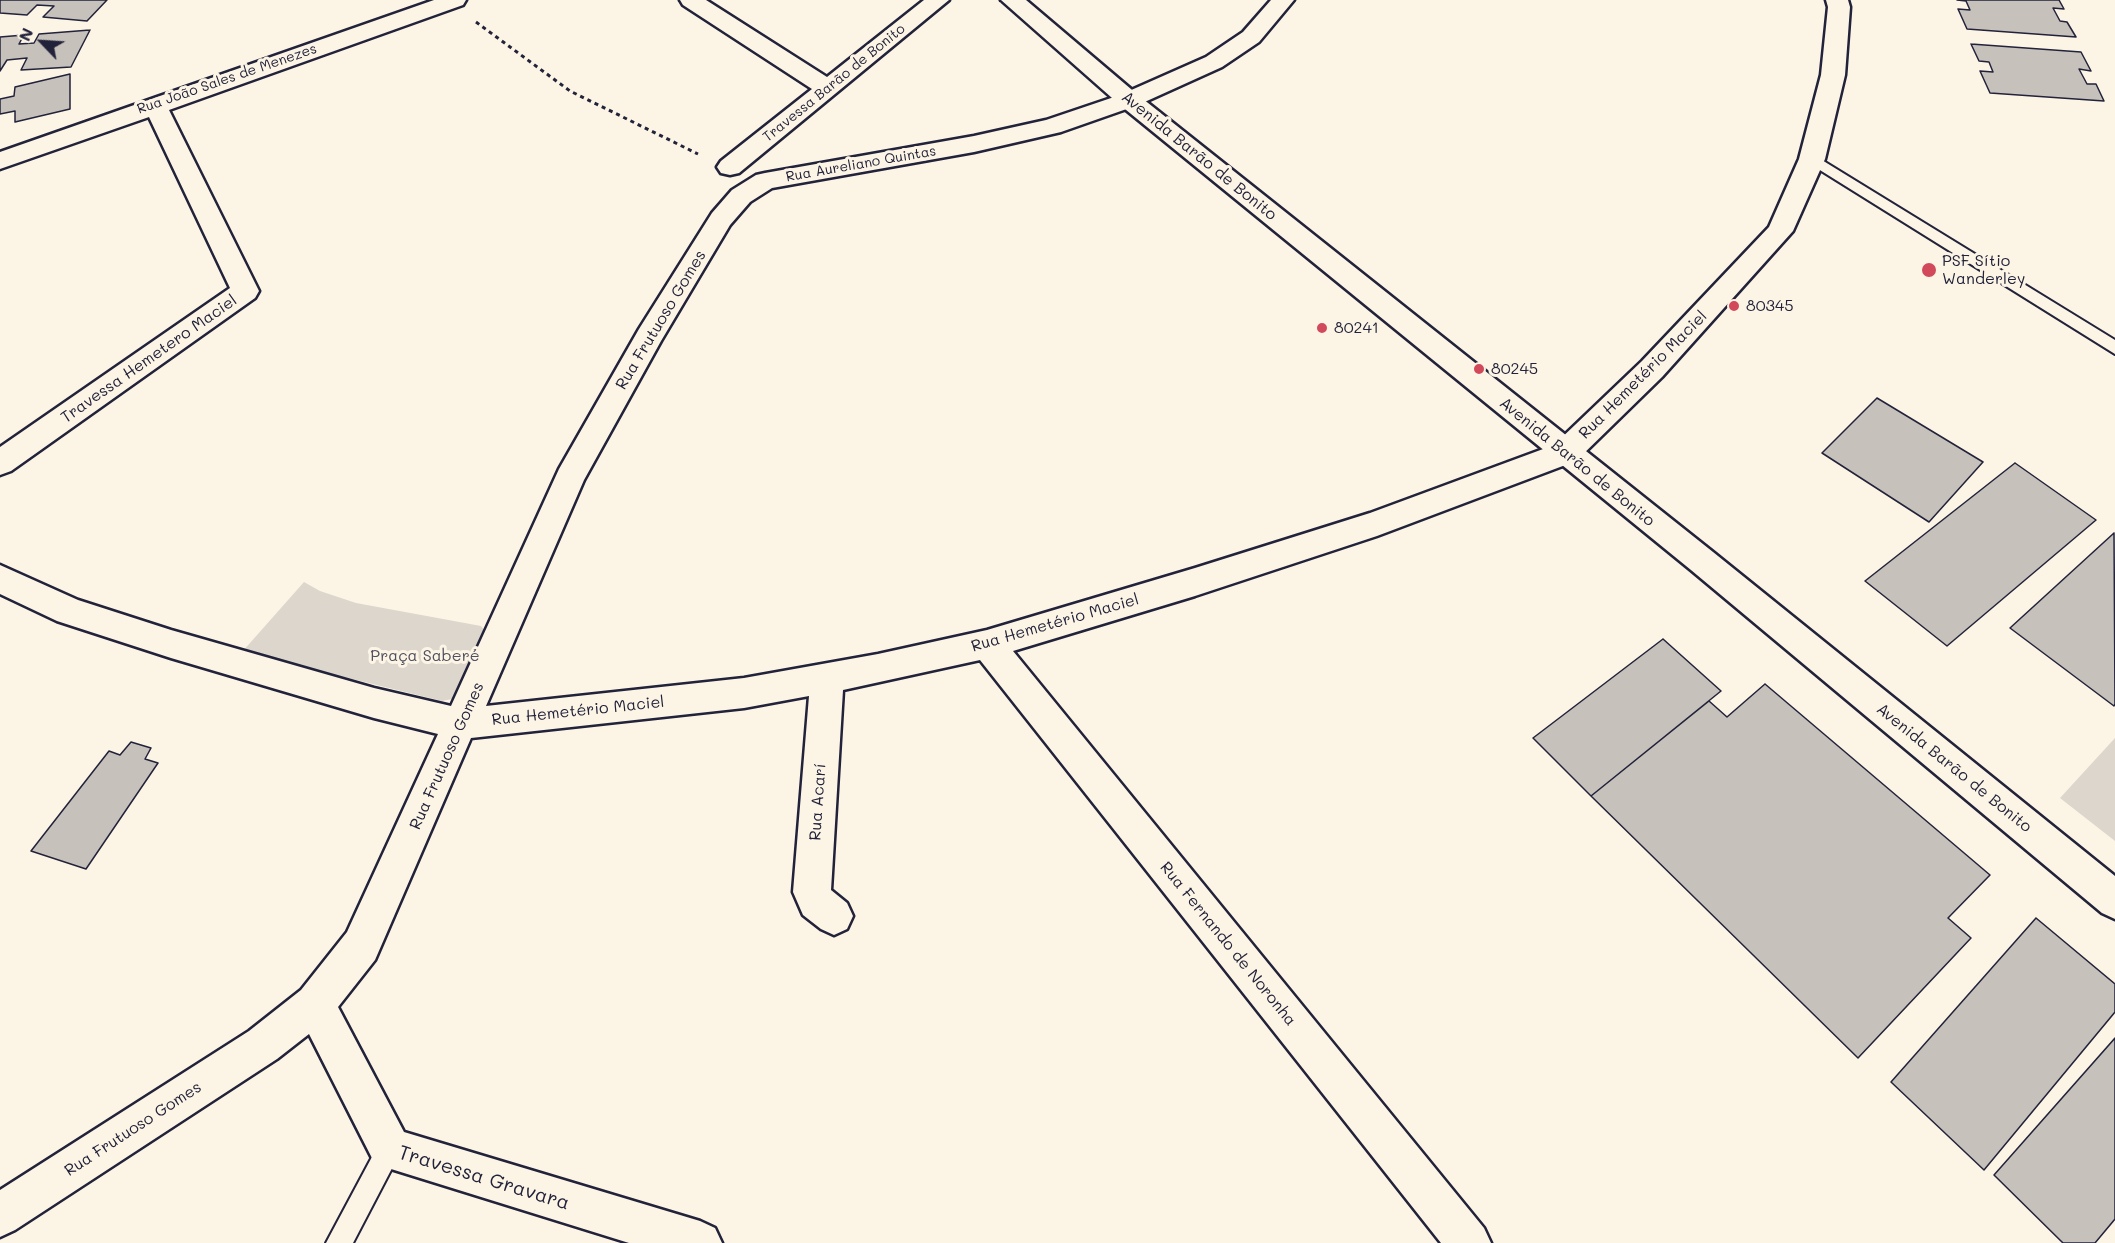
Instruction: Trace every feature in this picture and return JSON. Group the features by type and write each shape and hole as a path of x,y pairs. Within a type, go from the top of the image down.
{"street":[{"path":"691,0 828,88"},
{"name":"Travessa Barão de Bonito","path":"730,167 938,0"},
{"name":"Avenida Barão de Bonito","path":"1012,0 1129,100 1702,561 2115,900"},
{"name":"Rua Aureliano Quintas","path":"765,181 985,141 1052,126 1129,100 1214,62 1251,37 1283,0"},
{"name":"Rua Hemetério Maciel","path":"0,579 69,611 171,644 374,703 460,724 744,693 827,678 987,644 1195,582 1377,523 1565,453 1652,369 1780,231 1812,159 1833,75 1839,7 1837,0"},
{"name":"Rua João Sales de Menezes","path":"0,161 452,1"},
{"name":"Travessa Hemetero Maciel","path":"0,463 246,291 155,105"},
{"name":"Rua Frutuoso Gomes","path":"0,1215 263,1045 315,1004 361,946 570,478 643,346 721,219 741,196 765,181"},
{"name":"Rua Fernando de Noronha","path":"987,644 1469,1243"},
{"name":"Rua Acarí","path":"827,678 812,892 816,902 834,916"},
{"name":"Travessa Gravara","path":"315,1004 390,1149 700,1243"}],"lane":[{"path":"1812,159 2115,348"},
{"path":"339,1243 390,1149"}],"path":[{"path":"452,1 570,91 680,147 730,167"}],"green space":[{"name":"Praça Saberé","path":"304,582 320,591 356,603 481,626 484,630 452,699 442,701 242,652"},
{"path":"2115,738 2115,841 2060,798"}],"building":[{"path":"0,0 107,0 87,21 43,17 54,6 37,5 27,15 0,13"},
{"path":"1957,0 2059,0 2064,9 2053,8 2060,21 2067,22 2076,37 1967,29 1958,9 1970,10 1966,1"},
{"path":"90,30 71,67 21,70 27,58 7,60 0,71 0,37 24,35 19,44 34,43 39,34"},
{"path":"1971,44 2081,52 2091,71 2079,69 2087,84 2096,84 2104,101 1990,93 1980,71 1993,72 1989,62 1979,61"},
{"path":"70,74 70,109 15,122 15,111 0,114 0,99 14,96 15,87"},
{"path":"1877,398 1983,462 1929,522 1822,453"},
{"path":"2015,463 2096,520 1947,646 1865,581"},
{"path":"2114,533 2115,704 2114,706 2010,628"},
{"path":"1663,639 1721,691 1591,796 1533,738"},
{"path":"1765,684 1990,875 1948,918 1971,938 1858,1058 1591,796 1709,701 1727,717"},
{"path":"131,742 151,748 145,759 158,763 86,869 31,851 109,751 120,755"},
{"path":"2036,918 2115,984 2115,1012 1984,1170 1891,1082"},
{"path":"2115,1038 2115,1219 2095,1243 2063,1243 1994,1175"}],"place":[{"name":"PSF Sítio Wanderley","path":"1929,270"},
{"name":"80345","path":"1734,306"},
{"name":"80241","path":"1322,328"},
{"name":"80245","path":"1479,369"}]}
